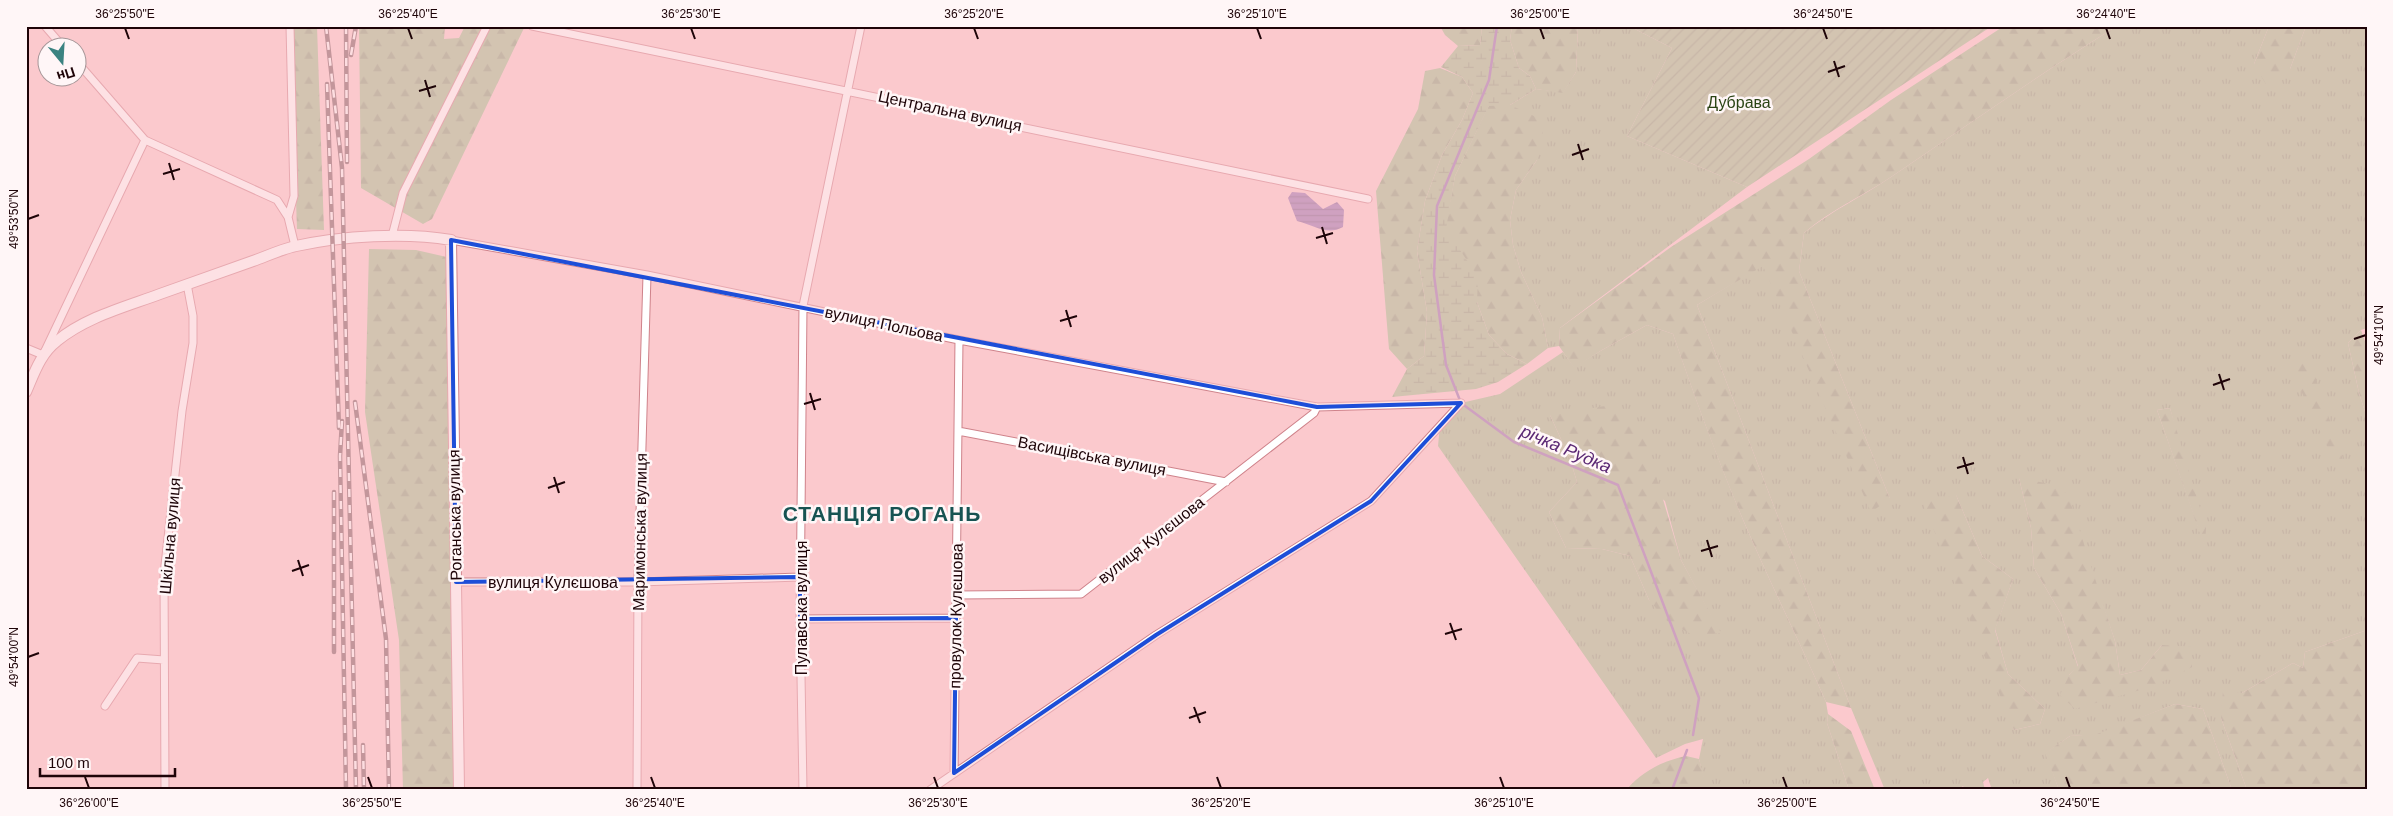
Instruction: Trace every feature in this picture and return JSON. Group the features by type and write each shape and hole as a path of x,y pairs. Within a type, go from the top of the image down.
{"street":[{"path":"45,26 55,38"},
{"path":"288,216 294,196 290,26"},
{"path":"392,236 403,193 487,26"},
{"name":"Центральна вулиця","path":"532,26 850,90 1368,199"},
{"name":"Пулавська вулиця","path":"803,790 800,577 803,306 850,90 861,26"},
{"path":"88,74 145,140 277,200 288,216 295,246"},
{"path":"26,392 145,140"},
{"path":"42,355 72,330 101,316 295,246 331,240 392,236 425,236 451,240"},
{"name":"вулиця Польова","path":"451,240 647,275 959,340 1317,407 1461,403 1371,501 1156,635 954,773"},
{"name":"Роганська вулиця","path":"451,240 459,790"},
{"name":"Маримонська вулиця","path":"636,790 638,582 647,275"},
{"name":"Шкільна вулиця","path":"165,790 164,574 182,411 193,343 193,316 187,284"},
{"name":"провулок Кулєшова","path":"954,773 959,340"},
{"path":"26,348 42,355"},
{"name":"вулиця Кулєшова","path":"956,596 1081,594 1314,413 1317,407"},
{"name":"Васищівська вулиця","path":"958,431 1226,482"},
{"name":"вулиця Кулєшова","path":"456,582 638,582 800,577"},
{"path":"800,619 956,618"},
{"path":"105,706 137,658 164,660"},
{"path":"930,790 954,773"}],"highlighted area":[{"path":"451,240 1317,407 1461,403 1371,501 1156,635 954,773 956,618 800,619 800,577 456,582"}],"green space":[{"path":"290,26 317,26 324,230 297,229"},
{"path":"359,26 445,26 444,39 459,38 465,26 525,26 432,219 423,224 361,188"},
{"path":"1440,26 1482,26 1480,45 1458,46 1445,35"},
{"path":"1482,26 1512,26 1510,40 1519,68 1530,76 1536,89 1510,105 1489,106 1455,176 1446,229 1478,277 1477,302 1489,335 1507,354 1527,364 1498,382 1476,389 1392,397 1407,369 1424,356 1427,312 1417,251 1425,201 1442,155 1462,120 1473,93 1462,77 1441,67 1458,46 1480,45"},
{"path":"1512,26 1578,26 1576,72 1563,93 1536,89 1530,76 1519,68 1510,40"},
{"path":"1578,26 1629,26 1672,48 1627,136 1747,187 1560,328 1559,346 1548,348 1542,317 1521,272 1513,245 1510,220 1516,190 1537,160 1510,105 1536,89 1563,92 1576,72"},
{"name":"Дубрава","path":"1629,26 1992,26 1747,187 1627,136 1672,48"},
{"path":"2004,26 2117,26 2031,81 1891,177 1825,217 1804,233 1799,271 1890,499 1871,512 1763,266 1697,305 1851,708 1826,702 1734,499 1673,334 1647,325 1574,368 1559,346 1560,328 1671,247 1809,159 1891,100"},
{"path":"2117,26 2269,26 2254,64 2290,69 2306,26 2367,26 2367,328 2361,330 2348,343 2359,393 2367,418 2367,630 2305,652 2303,668 2293,663 2242,693 2221,718 2247,790 2232,790 2203,709 2175,704 2097,735 2070,736 2046,753 2059,790 1992,790 1988,778 1983,782 1985,790 1965,790 1963,786 1959,790 1885,790 1851,708 1697,305 1763,265 1890,499 1799,271 1804,233 1891,177","holes":["2170,408 2205,546 2157,410","2019,478 2095,582 2115,641 2120,675 2141,670 2162,645 2154,686 2069,675 2078,667 2061,614 2034,568 2031,528","1956,495 1982,556 2013,579 1995,629 2008,674 2045,709 2040,724 2014,730"]},
{"path":"2269,26 2306,26 2290,69 2267,86 2254,64"},
{"path":"1440,68 1462,77 1473,93 1462,120 1442,155 1425,201 1417,251 1427,312 1424,356 1407,369 1389,349 1376,191 1418,109 1425,71"},
{"path":"1489,105 1510,105 1545,121 1537,160 1516,190 1510,220 1513,245 1521,272 1542,317 1548,348 1527,364 1507,354 1489,335 1477,302 1477,277 1445,229 1455,176"},
{"path":"369,249 416,250 451,258 459,790 403,790 399,640 365,412"},
{"path":"1647,325 1673,334 1707,429 1744,522 1826,702 1827,723 1849,790 1704,790 1705,784 1699,759 1703,739 1685,744 1656,758 1438,446 1440,425 1461,403 1500,394 1563,352 1574,367","holes":["1550,415 1665,501 1681,560 1720,633 1649,600 1630,556 1602,549 1566,548 1549,512 1577,482 1570,459"]},
{"path":"2361,330 2367,347 2367,418 2359,393 2348,343"},
{"path":"2310,361 2346,469 2333,459 2289,365"},
{"path":"1617,404 1646,442 1681,560 1721,633 1695,636 1668,622 1649,600 1630,556 1602,549 1566,548 1549,512 1577,482 1570,459 1550,415"},
{"path":"2170,408 2206,528 2205,548 2157,410"},
{"path":"2019,478 2050,484 2068,494 2115,641 2120,675 2141,670 2162,645 2192,647 2192,667 2154,686 2075,709 2060,695 2069,675 2078,666 2061,614 2034,568 2031,528"},
{"path":"1956,495 1982,556 2013,579 1995,630 2008,674 2045,709 2040,724 2014,730 1923,503"},
{"path":"2367,630 2367,790 2247,790 2221,718 2223,690 2242,693 2293,663 2303,668 2305,652"},
{"path":"2175,704 2203,709 2232,790 2059,790 2045,753 2070,736 2097,734"},
{"path":"1828,714 1851,731 1875,790 1849,790 1827,723"},
{"path":"1686,756 1699,759 1706,784 1704,790 1626,790 1639,777 1653,768"}],"shaded area":[{"path":"1292,192 1305,193 1323,209 1337,202 1344,210 1343,227 1326,230 1297,221 1288,198"}],"waterway":[{"name":"річка Рудка","path":"1497,26 1489,80 1437,206 1434,275 1446,365 1461,403 1514,442 1618,485 1699,698 1693,735"},
{"name":"річка Рудка","path":"1672,790 1687,750"}],"railway":[{"path":"326,26 342,168 356,790"},
{"path":"346,26 347,162"},
{"path":"351,55 356,26"},
{"path":"327,84 339,428"},
{"path":"355,402 386,639 389,790"},
{"path":"342,421 340,456 346,790"},
{"path":"334,492 334,652"},
{"path":"363,745 364,790"}],"district":[{"name":"СТАНЦІЯ РОГАНЬ","path":"882,513"}]}
